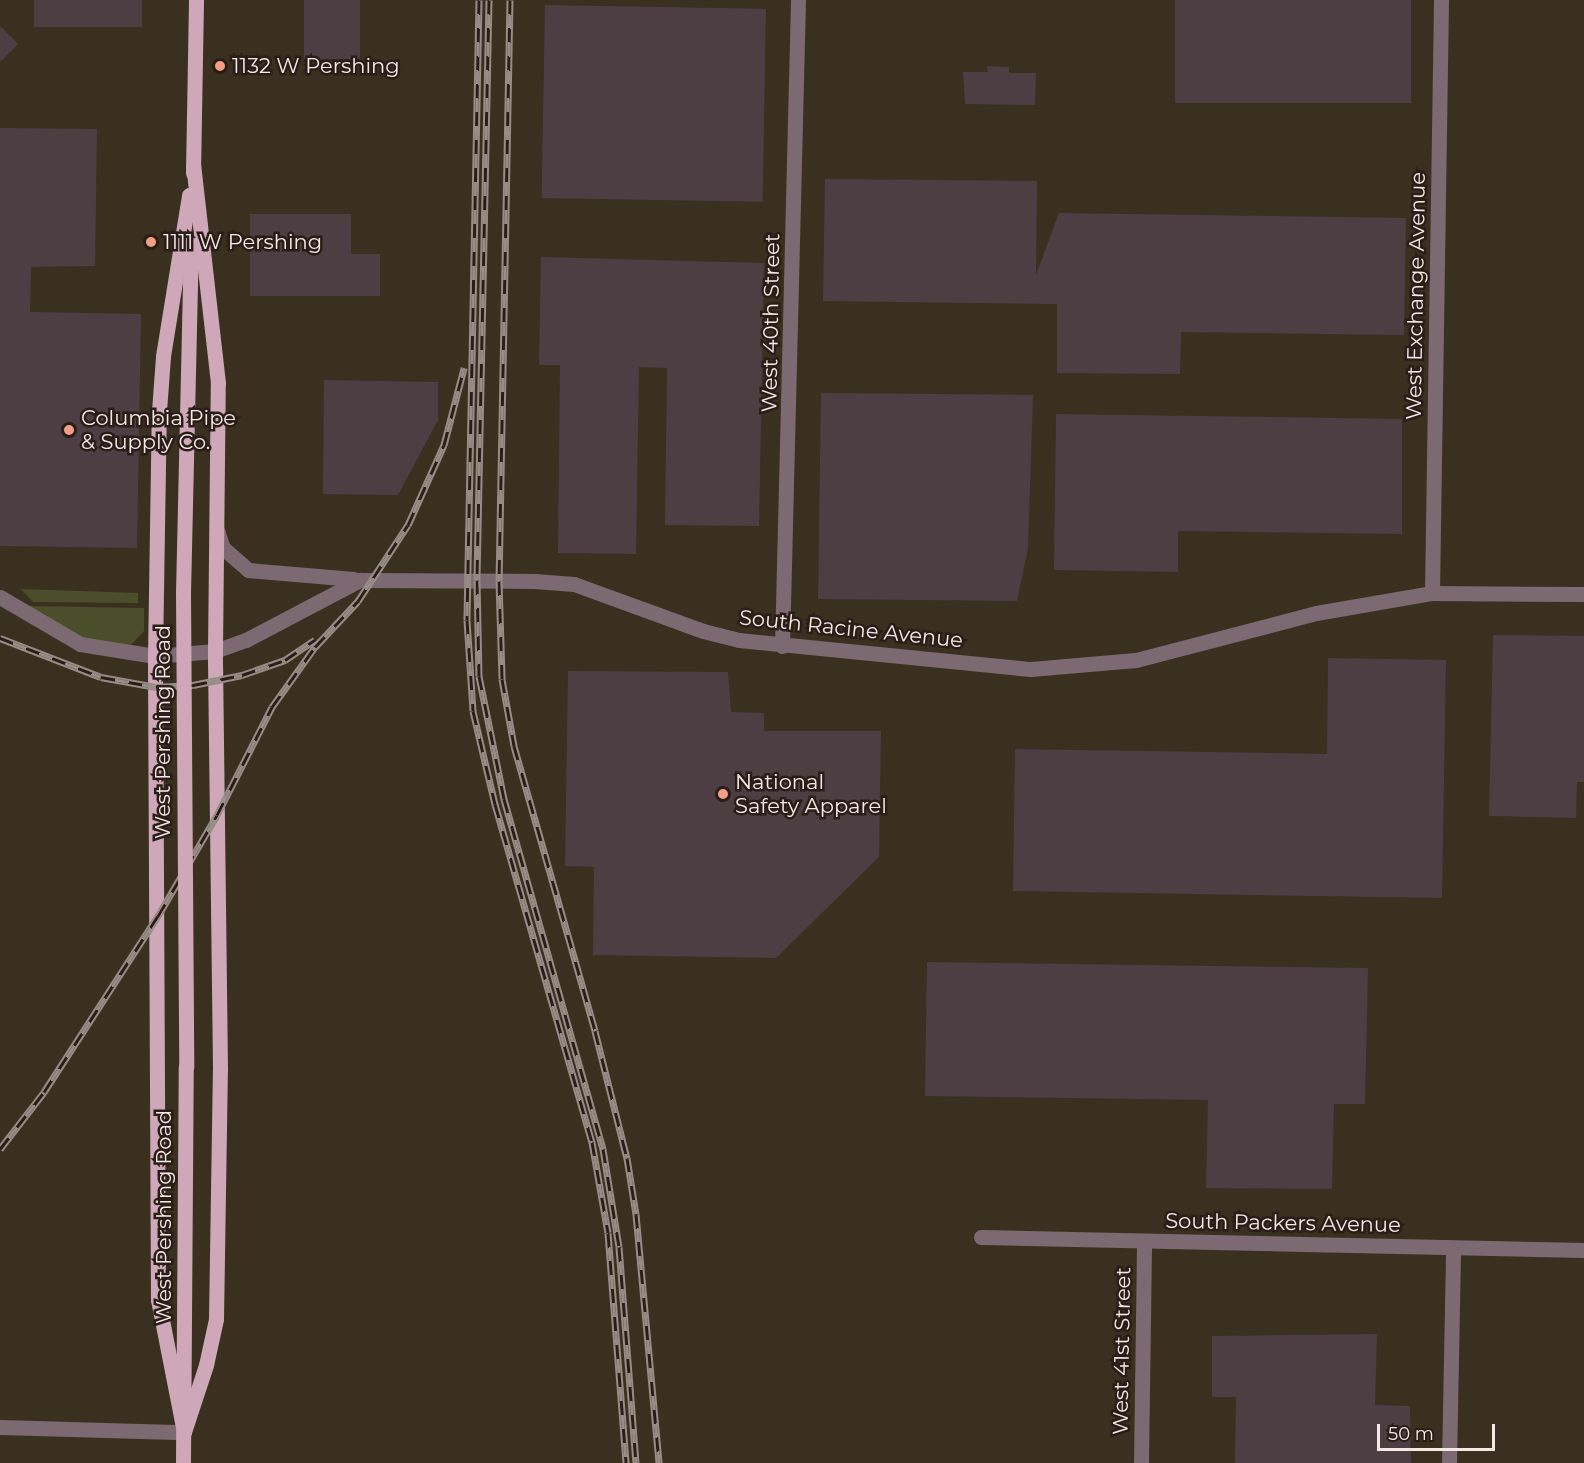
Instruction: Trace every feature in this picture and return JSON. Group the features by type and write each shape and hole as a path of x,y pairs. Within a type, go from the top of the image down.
{"main road":[{"name":"West Pershing Road","path":"183,1463 186,1067 183,593 196,0"},
{"path":"184,1432 206,1365 218,1281 220,1069 214,651 216,347 201,260 193,165"},
{"path":"184,1432 158,1300 155,656 159,411 163,356 193,165"}],"street":[{"name":"West 40th Street","path":"782,646 798,0"},
{"name":"West Exchange Avenue","path":"1432,593 1441,0"},
{"path":"216,527 223,548 248,570 360,580"},
{"name":"South Racine Avenue","path":"0,597 80,644 155,656 214,651 246,640 360,580 574,584 703,631 782,646 1031,669 1087,667 1136,660 1326,610 1432,593 1584,594"},
{"name":"South Packers Avenue","path":"981,1237 1584,1250"},
{"name":"West 41st Street","path":"1141,1463 1144,1240"},
{"path":"1449,1463 1453,1248"},
{"path":"0,1427 184,1432"}],"shaded area":[{"path":"0,0 1584,0 1584,1463 0,1463"}],"green space":[{"path":"21,589 138,593 138,603 33,602"},
{"path":"28,606 144,608 144,631 132,644 120,646 79,639"}],"building":[{"path":"34,0 142,0 142,27 34,27"},
{"path":"304,0 360,0 360,59 304,59"},
{"path":"1175,0 1411,0 1411,103 1175,103"},
{"path":"545,5 766,9 763,202 542,198"},
{"path":"0,26 18,44 0,62"},
{"path":"987,66 1009,67 1009,73 1036,73 1035,105 965,104 963,72 988,72"},
{"name":"Columbia Pipe & Supply Co.","path":"0,128 97,129 95,266 31,267 30,312 141,314 137,548 0,546"},
{"path":"825,179 1037,181 1036,275 1059,213 1406,218 1404,335 1181,332 1180,374 1057,373 1057,304 823,301"},
{"path":"250,214 351,214 351,254 380,254 380,296 250,296"},
{"path":"541,257 764,263 759,526 665,525 667,368 639,367 636,554 558,553 560,365 539,365"},
{"path":"324,380 438,382 438,420 398,495 323,494"},
{"path":"821,393 1033,395 1028,548 1017,601 818,599"},
{"path":"1056,414 1402,419 1402,534 1178,531 1178,572 1054,570"},
{"path":"1493,635 1584,636 1584,782 1577,782 1576,818 1489,816"},
{"path":"1328,658 1446,660 1442,898 1013,891 1015,749 1327,754"},
{"name":"National Safety Apparel","path":"568,671 728,672 731,712 764,713 764,731 881,731 879,857 776,958 593,955 594,867 565,866"},
{"path":"927,962 1368,968 1365,1104 1334,1104 1332,1189 1206,1188 1208,1100 925,1096"},
{"path":"1377,1334 1375,1405 1410,1406 1411,1463 1235,1463 1236,1397 1212,1397 1212,1336"}],"railway":[{"path":"479,0 467,620 473,711 495,804 592,1142 608,1233 626,1463"},
{"path":"489,0 477,580 479,676 504,799 603,1149 619,1247 636,1463"},
{"path":"510,0 499,581 502,679 514,746 595,1031 627,1158 636,1214 659,1463"},
{"path":"0,1149 44,1092 158,916 217,815 272,707 315,647 358,601 408,525 444,445 464,368"},
{"path":"0,638 101,677 156,687 193,685 242,675 285,660 315,640"}],"place":[{"name":"1132 W Pershing","path":"220,66"},
{"name":"1111 W Pershing","path":"151,242"},
{"name":"Columbia Pipe & Supply Co.","path":"69,430"},
{"name":"National Safety Apparel","path":"723,794"}]}
